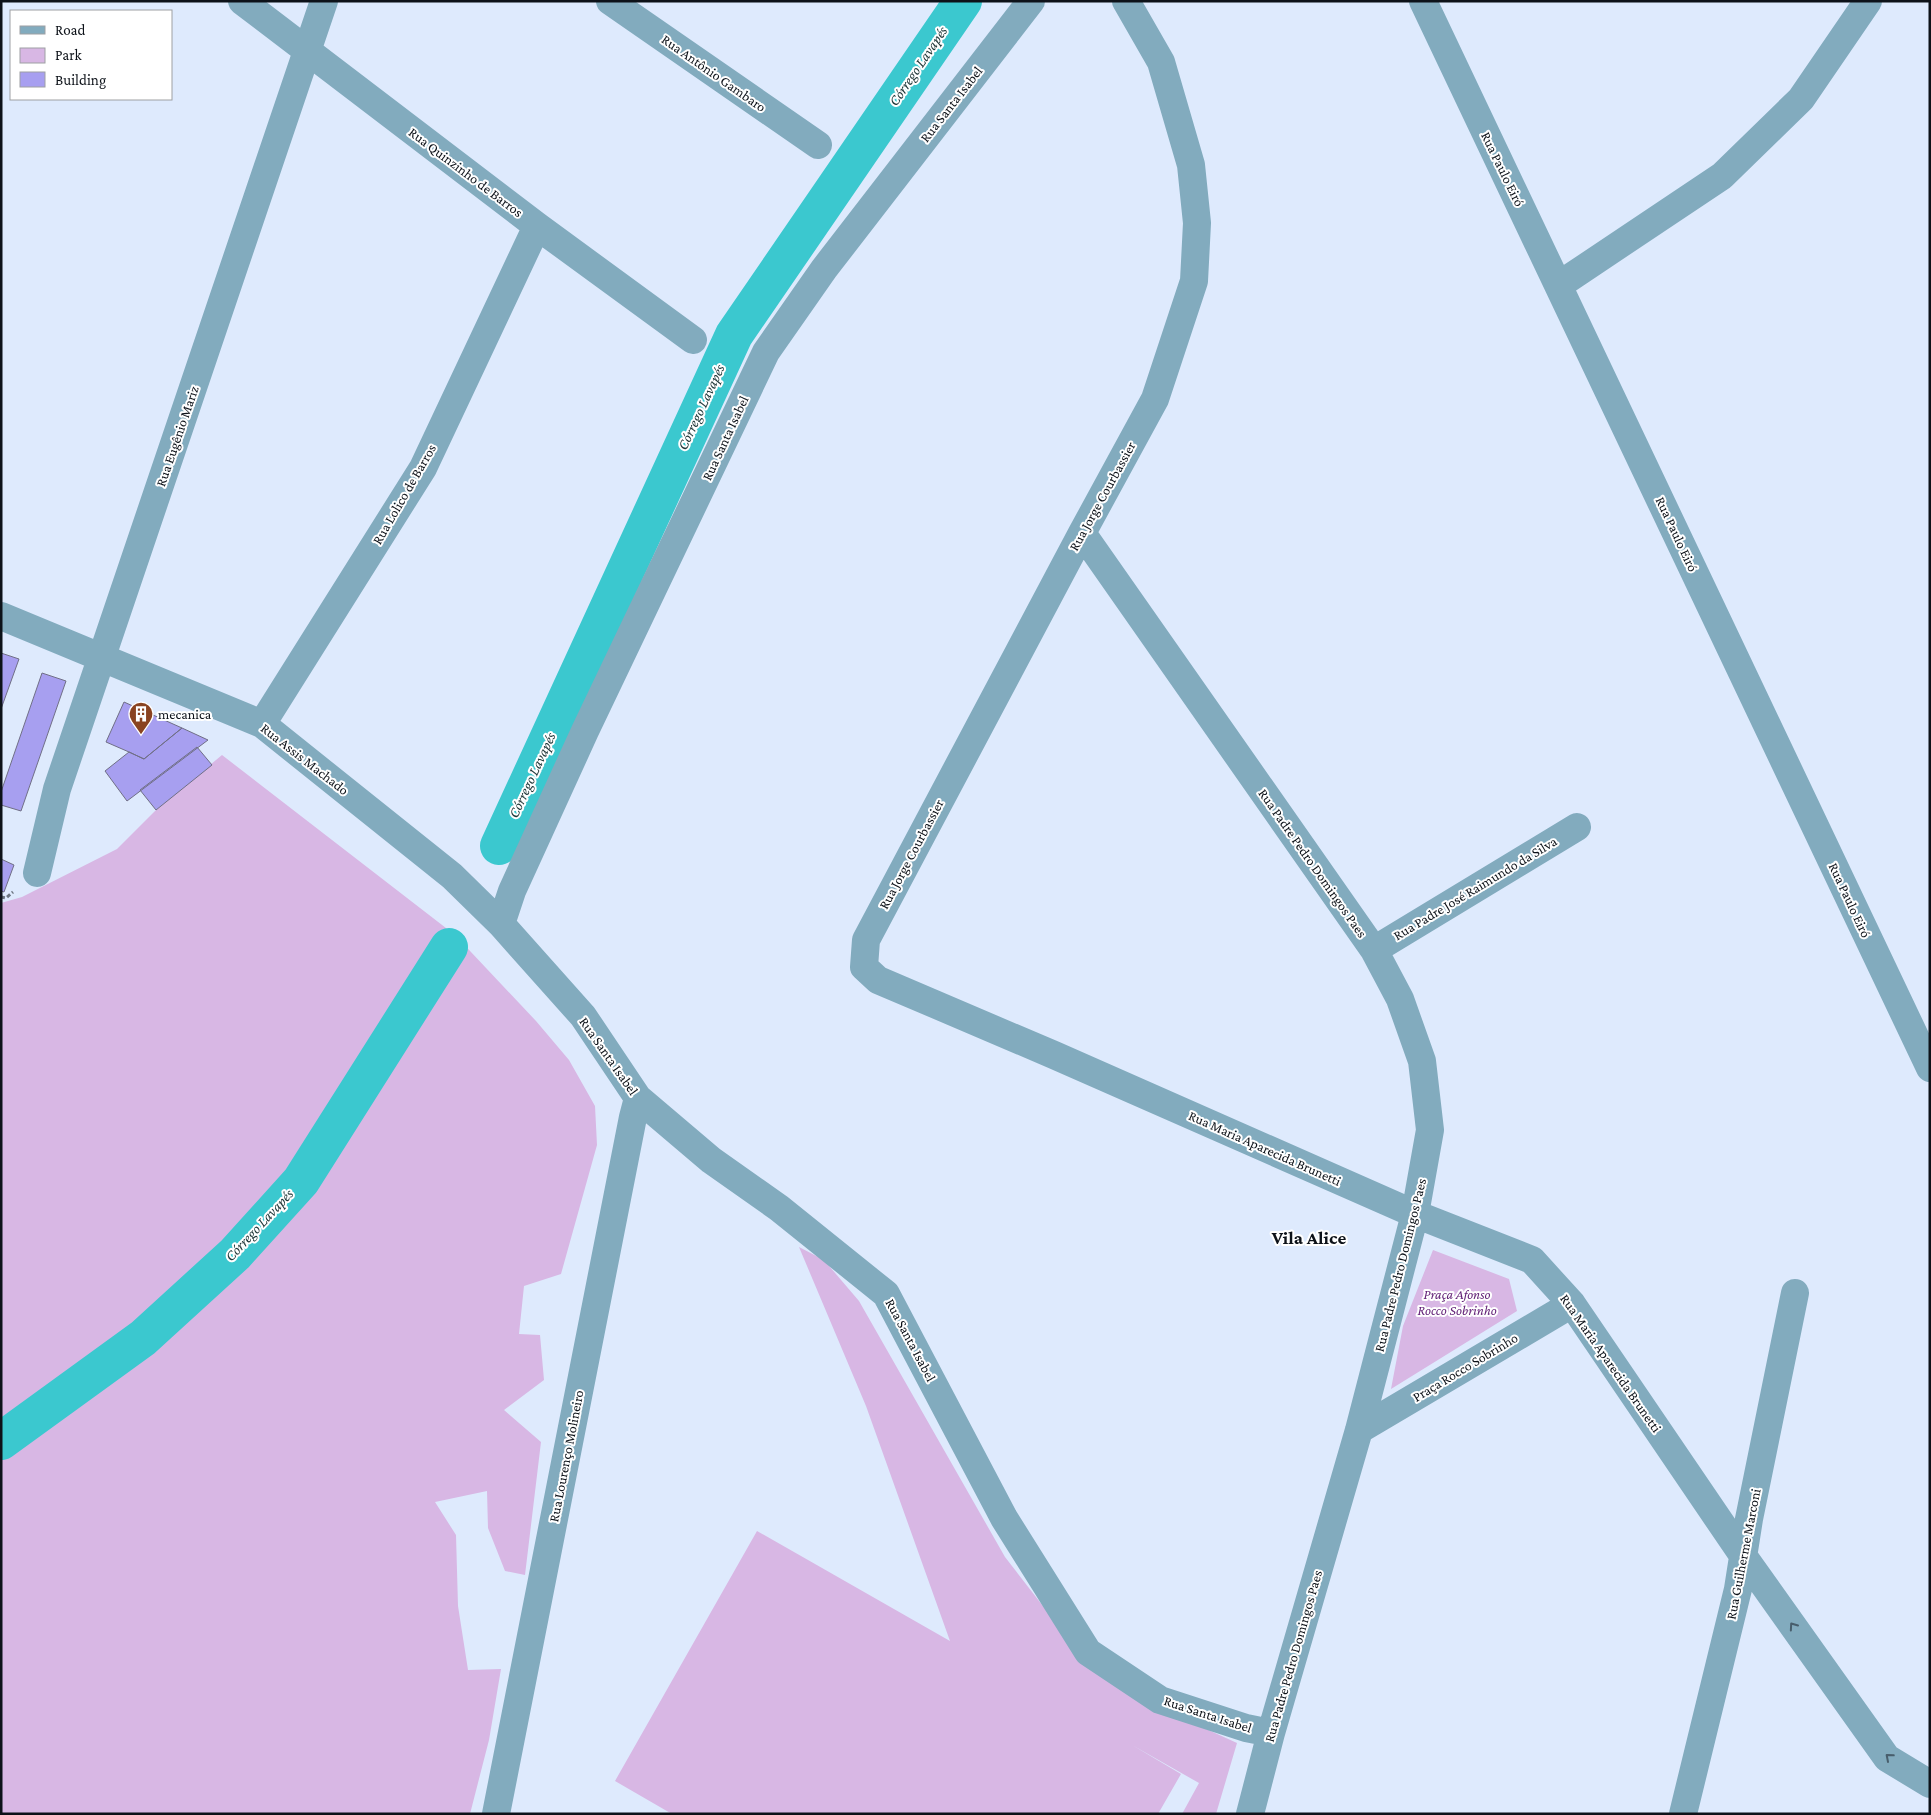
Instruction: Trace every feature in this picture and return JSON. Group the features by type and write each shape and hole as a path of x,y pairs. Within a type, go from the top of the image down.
{"street":[{"name":"Rua Quinzinho de Barros","path":"242,1 537,226 693,340"},
{"name":"Rua Eugênio Mariz","path":"37,872 57,789 103,658 324,1"},
{"name":"Rua Antônio Gambaro","path":"610,1 818,145"},
{"name":"Rua Santa Isabel","path":"1031,1 824,269 766,352 577,749 512,891 495,918 582,1016 638,1098 711,1160 779,1208 886,1294 1004,1518 1088,1652 1160,1700 1246,1728 1271,1733"},
{"name":"Rua Jorge Courbassier","path":"864,967 866,940 1082,532 1155,399 1194,281 1197,223 1191,165 1161,62 1126,1"},
{"name":"Rua Paulo Eiró","path":"1423,1 1930,1068"},
{"path":"1559,285 1722,176 1801,99 1868,1"},
{"name":"Rua Lolico de Barros","path":"262,724 423,468 537,226"},
{"name":"Rua Padre Pedro Domingos Paes","path":"1082,532 1374,950 1400,999 1422,1061 1430,1130 1415,1214 1359,1430 1271,1733 1250,1814"},
{"name":"Rua Assis Machado","path":"1,616 262,724 452,876 495,918"},
{"name":"Rua Padre José Raimundo da Silva","path":"1374,950 1576,827"},
{"name":"Rua Maria Aparecida Brunetti","path":"864,967 878,980 1415,1214 1532,1260 1572,1304 1744,1557 1887,1758 1930,1784"},
{"name":"Rua Lourenço Molineiro","path":"496,1814 638,1098"},
{"name":"Rua Guilherme Marconi","path":"1683,1814 1744,1557 1749,1519 1795,1293"},
{"name":"Praça Rocco Sobrinho","path":"1359,1430 1572,1304"}],"green space":[{"path":"222,755 455,935 536,1021 569,1060 595,1106 597,1145 561,1274 524,1286 519,1334 540,1335 544,1380 504,1410 541,1442 525,1575 505,1571 488,1528 487,1491 435,1502 456,1535 458,1606 468,1670 501,1669 489,1740 470,1814 1,1814 1,903 22,897 117,849 156,810"},
{"path":"799,1247 824,1260 859,1301 1005,1557 1087,1663 1160,1708 1237,1743 1216,1814 1182,1814 1199,1783 1132,1745 1181,1774 1158,1814 672,1814 615,1781 757,1531 950,1641 866,1406"},
{"name":"Praça Afonso Rocco Sobrinho","path":"1433,1250 1509,1279 1517,1311 1391,1389 1403,1326"}],"building":[{"path":"1,653 19,659 1,709"},
{"path":"42,673 66,681 21,811 1,805 1,792"},
{"name":"mecanica","path":"124,702 182,728 144,759 106,742"},
{"path":"182,728 208,740 127,801 105,771 129,752 144,759"},
{"path":"197,747 212,765 156,810 140,790"},
{"path":"1,859 14,865 4,892 1,891"}],"waterway":[{"name":"Córrego Lavapés","path":"499,846 734,335 963,1"},
{"name":"Córrego Lavapés","path":"1,1441 143,1338 235,1254 301,1181 449,947"}],"place":[{"name":"mecanica","path":"141,735"}],"district":[{"name":"Vila Alice","path":"1309,1237"}]}
